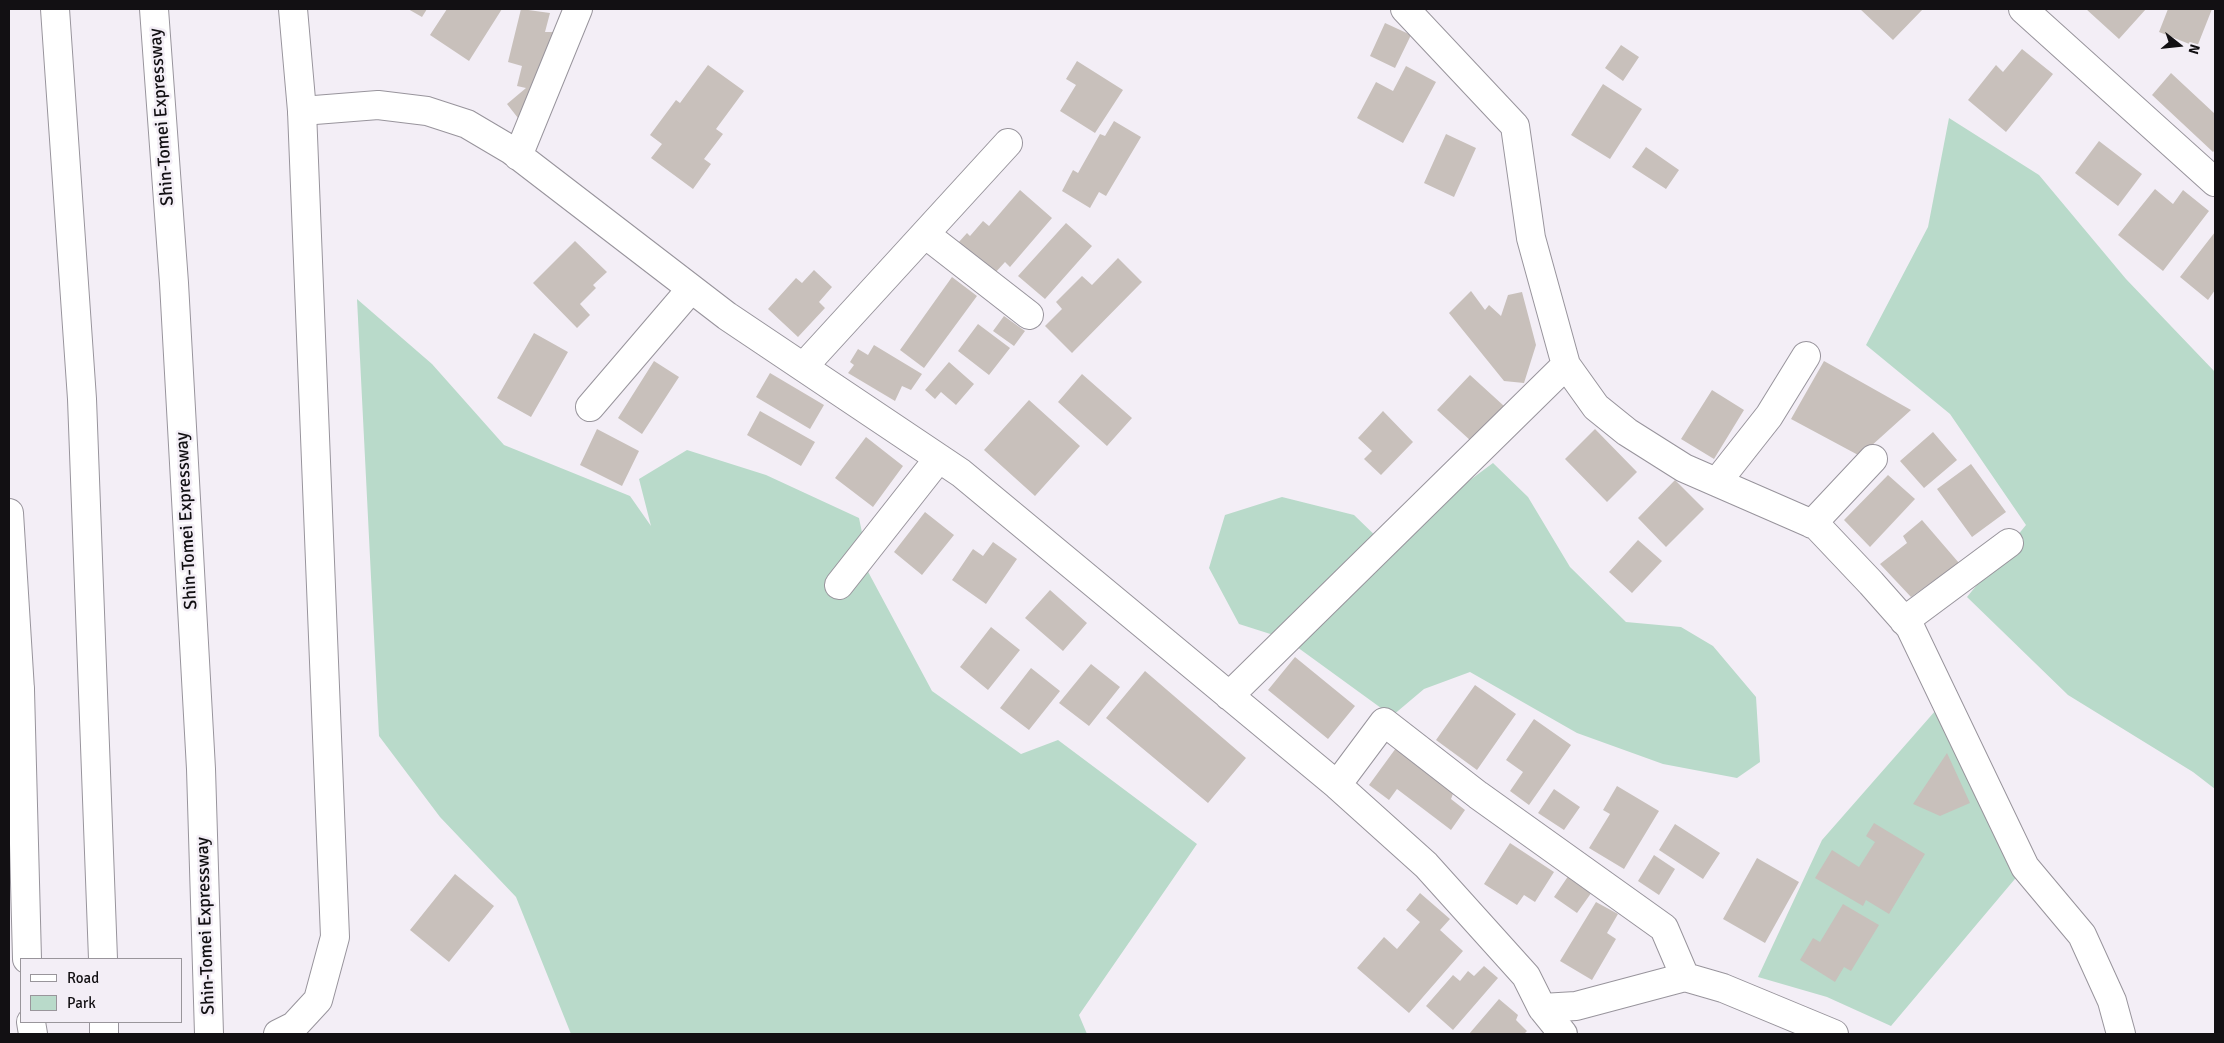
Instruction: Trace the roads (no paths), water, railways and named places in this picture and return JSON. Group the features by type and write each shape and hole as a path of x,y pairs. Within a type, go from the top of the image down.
{"main road":[{"path":"55,9 82,399 103,958"},
{"name":"Shin-Tomei Expressway","path":"154,9 174,283 201,760 208,1034"},
{"path":"291,1031 318,1000 336,937 302,111 292,9"},
{"path":"518,156 578,9"},
{"path":"1405,9 1515,126 1531,238 1566,365 1596,407 1627,432 1684,468 1817,526 1865,575 1910,627 2025,867 2082,935 2112,1001 2120,1034"},
{"path":"2023,9 2215,182"},
{"path":"302,111 378,105 427,110 467,124 518,156 727,316 961,473 1336,785 1426,865 1526,976 1542,1008 1563,1034"},
{"path":"804,366 1008,143"},
{"path":"925,234 1029,315"},
{"path":"590,407 692,289"},
{"path":"1717,482 1769,416 1806,356"},
{"path":"1229,696 1566,365"},
{"path":"838,585 939,458"},
{"path":"1812,524 1873,459"},
{"path":"9,513 27,958"},
{"path":"1904,621 2009,543"},
{"path":"1336,785 1384,722 1478,795 1664,928 1685,977"},
{"path":"1542,1008 1576,1006 1685,977 1723,988 1834,1034"}]}
